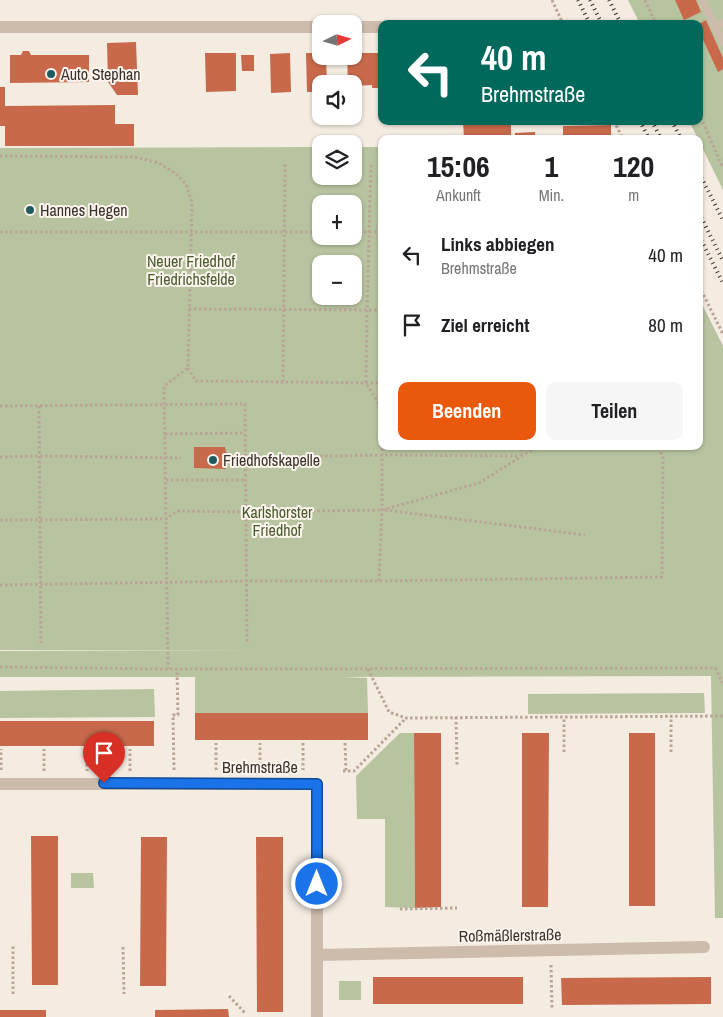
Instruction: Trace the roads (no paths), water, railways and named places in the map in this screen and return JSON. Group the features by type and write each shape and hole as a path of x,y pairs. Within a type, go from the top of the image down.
{"street":[{"path":"0,27 312,27"},
{"path":"362,27 378,27"},
{"name":"Brehmstraße","path":"0,784 317,784 317,1017"},
{"name":"Roßmäßlerstraße","path":"317,955 704,947"}],"lane":[{"path":"702,0 719,25 723,42"}],"railway":[{"path":"578,0 588,20"},
{"path":"590,0 600,20"},
{"path":"609,0 619,20"},
{"path":"642,125 647,135"},
{"path":"654,125 659,135"},
{"path":"674,125 679,135"},
{"path":"703,181 723,220"},
{"path":"703,221 723,261"},
{"path":"703,244 723,283"}],"place":[{"name":"Auto Stephan","path":"51,74"},
{"name":"Hannes Hegen","path":"30,210"},
{"name":"Friedhofskapelle","path":"213,460"}],"park label":[{"name":"Neuer Friedhof Friedrichsfelde","path":"191,270"},
{"name":"Karlshorster Friedhof","path":"277,521"}]}
